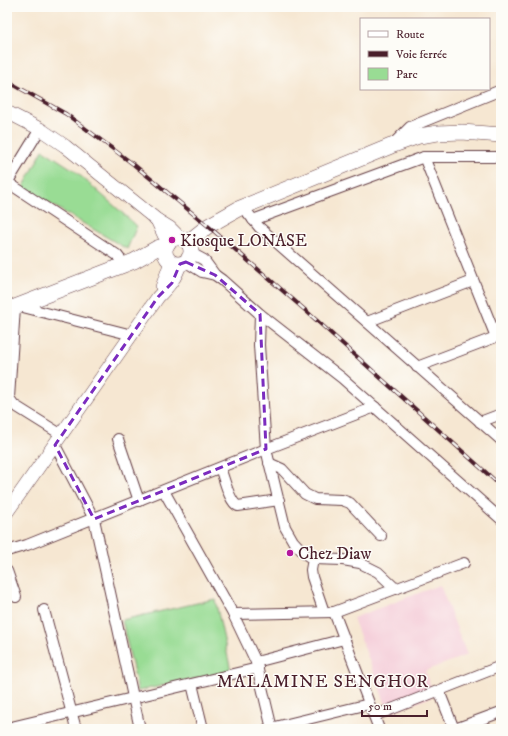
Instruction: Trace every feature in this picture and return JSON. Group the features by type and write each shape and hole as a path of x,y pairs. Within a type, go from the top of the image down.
{"main road":[{"path":"12,306 129,262 158,248 178,252 208,226 225,215 391,146 419,136 438,133 462,132 501,135"}],"street":[{"path":"391,146 410,127 501,90"},
{"path":"7,112 40,129 70,150 157,220 164,235 178,252 202,272 215,275 260,314 342,378 501,519"},
{"path":"40,129 7,182 129,262"},
{"path":"253,220 424,157 501,157"},
{"path":"417,367 498,336 473,281 424,157"},
{"path":"243,207 259,227 501,440"},
{"path":"7,512 158,297 178,252"},
{"path":"367,322 473,281"},
{"path":"132,335 12,306 9,398 14,405 59,440 94,519 140,729"},
{"path":"260,314 259,345 266,449 286,527 293,542 305,554 313,559 343,560 360,563 378,572 396,589"},
{"path":"7,551 27,546 266,449 375,407"},
{"path":"480,422 501,414"},
{"path":"118,439 140,501"},
{"path":"270,463 282,469 305,494 315,499 342,500 350,502 381,536"},
{"path":"220,468 231,500 235,505 238,506 279,500"},
{"path":"164,491 233,614 257,665 270,729 369,704"},
{"path":"313,559 311,570 312,577 344,639 379,729"},
{"path":"233,614 329,612 396,589 464,563"},
{"path":"7,571 16,597"},
{"path":"44,610 76,729"},
{"path":"7,728 192,684 344,639"},
{"path":"374,716 501,666"},
{"path":"192,684 203,729"},
{"path":"439,690 454,729 501,712"}],"highlighted area":[{"path":"186,262 215,275 260,314 266,449 94,519 55,445 158,297 172,283 180,264"}],"shaded area":[{"path":"440,585 467,655 425,671 434,696 389,713 353,618"}],"green space":[{"path":"43,150 74,170 137,226 127,249 23,188"},
{"path":"215,599 231,671 138,691 122,620"}],"railway":[{"path":"7,81 66,114 133,164 208,226 305,310 501,486"}],"place":[{"name":"Kiosque LONASE","path":"172,240"},
{"name":"Chez Diaw","path":"290,553"}],"district":[{"name":"MALAMINE SENGHOR","path":"323,681"}]}
